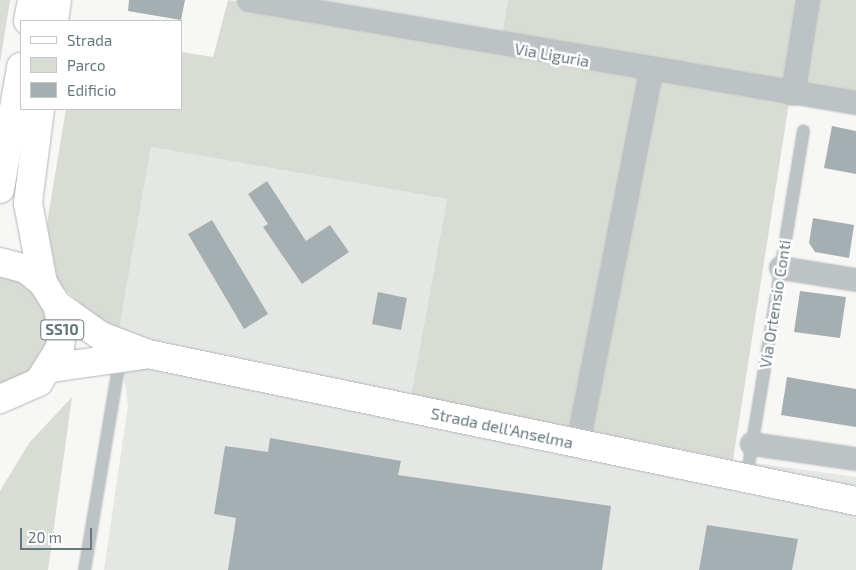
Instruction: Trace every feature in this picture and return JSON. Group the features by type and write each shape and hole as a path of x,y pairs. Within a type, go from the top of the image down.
{"main road":[{"path":"28,20 32,0"},
{"path":"54,20 57,0"},
{"path":"0,189 20,73"},
{"name":"SS10","path":"40,110 28,203 43,283"},
{"name":"SS10","path":"0,262 26,269 43,283 57,306 62,326 51,368"},
{"name":"Strada dell'Anselma","path":"57,306 101,336 148,354 856,501"},
{"name":"Strada dell'Anselma","path":"51,368 148,354"},
{"path":"0,419 12,396 51,368"}],"street":[{"path":"793,94 808,0"},
{"name":"Via Liguria","path":"249,2 651,72 856,103"},
{"path":"578,444 651,72"},
{"path":"780,268 856,280"},
{"path":"752,444 856,459"}],"lane":[{"name":"Via Ortensio Conti","path":"746,478 803,131"},
{"path":"84,570 119,357"}],"shaded area":[{"path":"231,0 508,0 500,46"},
{"path":"151,147 447,199 411,395 733,460 856,477 856,570 104,570 128,405 118,336"}],"green space":[{"path":"0,0 10,0 0,63"},
{"path":"228,0 500,46 508,0 856,0 856,101 791,90 733,460 411,395 447,199 151,147 118,336 58,284 47,223 66,110 182,110 182,52 213,57"},
{"path":"0,270 12,272 43,297 53,336 36,372 0,391"},
{"path":"72,397 48,570 0,570 0,491 29,443"}],"building":[{"path":"129,0 185,0 181,20 128,11"},
{"path":"832,126 856,131 856,174 824,168"},
{"path":"267,181 306,241 330,225 349,252 302,284 263,227 268,224 248,194"},
{"path":"813,218 854,225 849,258 815,252 809,243"},
{"path":"212,220 268,314 244,329 188,234"},
{"path":"800,291 846,297 840,338 794,332"},
{"path":"378,292 407,298 401,330 372,324"},
{"path":"787,377 856,389 856,427 781,415"},
{"path":"270,438 401,461 398,475 611,506 602,570 228,570 236,518 214,514 225,446 268,452"},
{"path":"707,525 798,539 792,570 699,570"}]}
